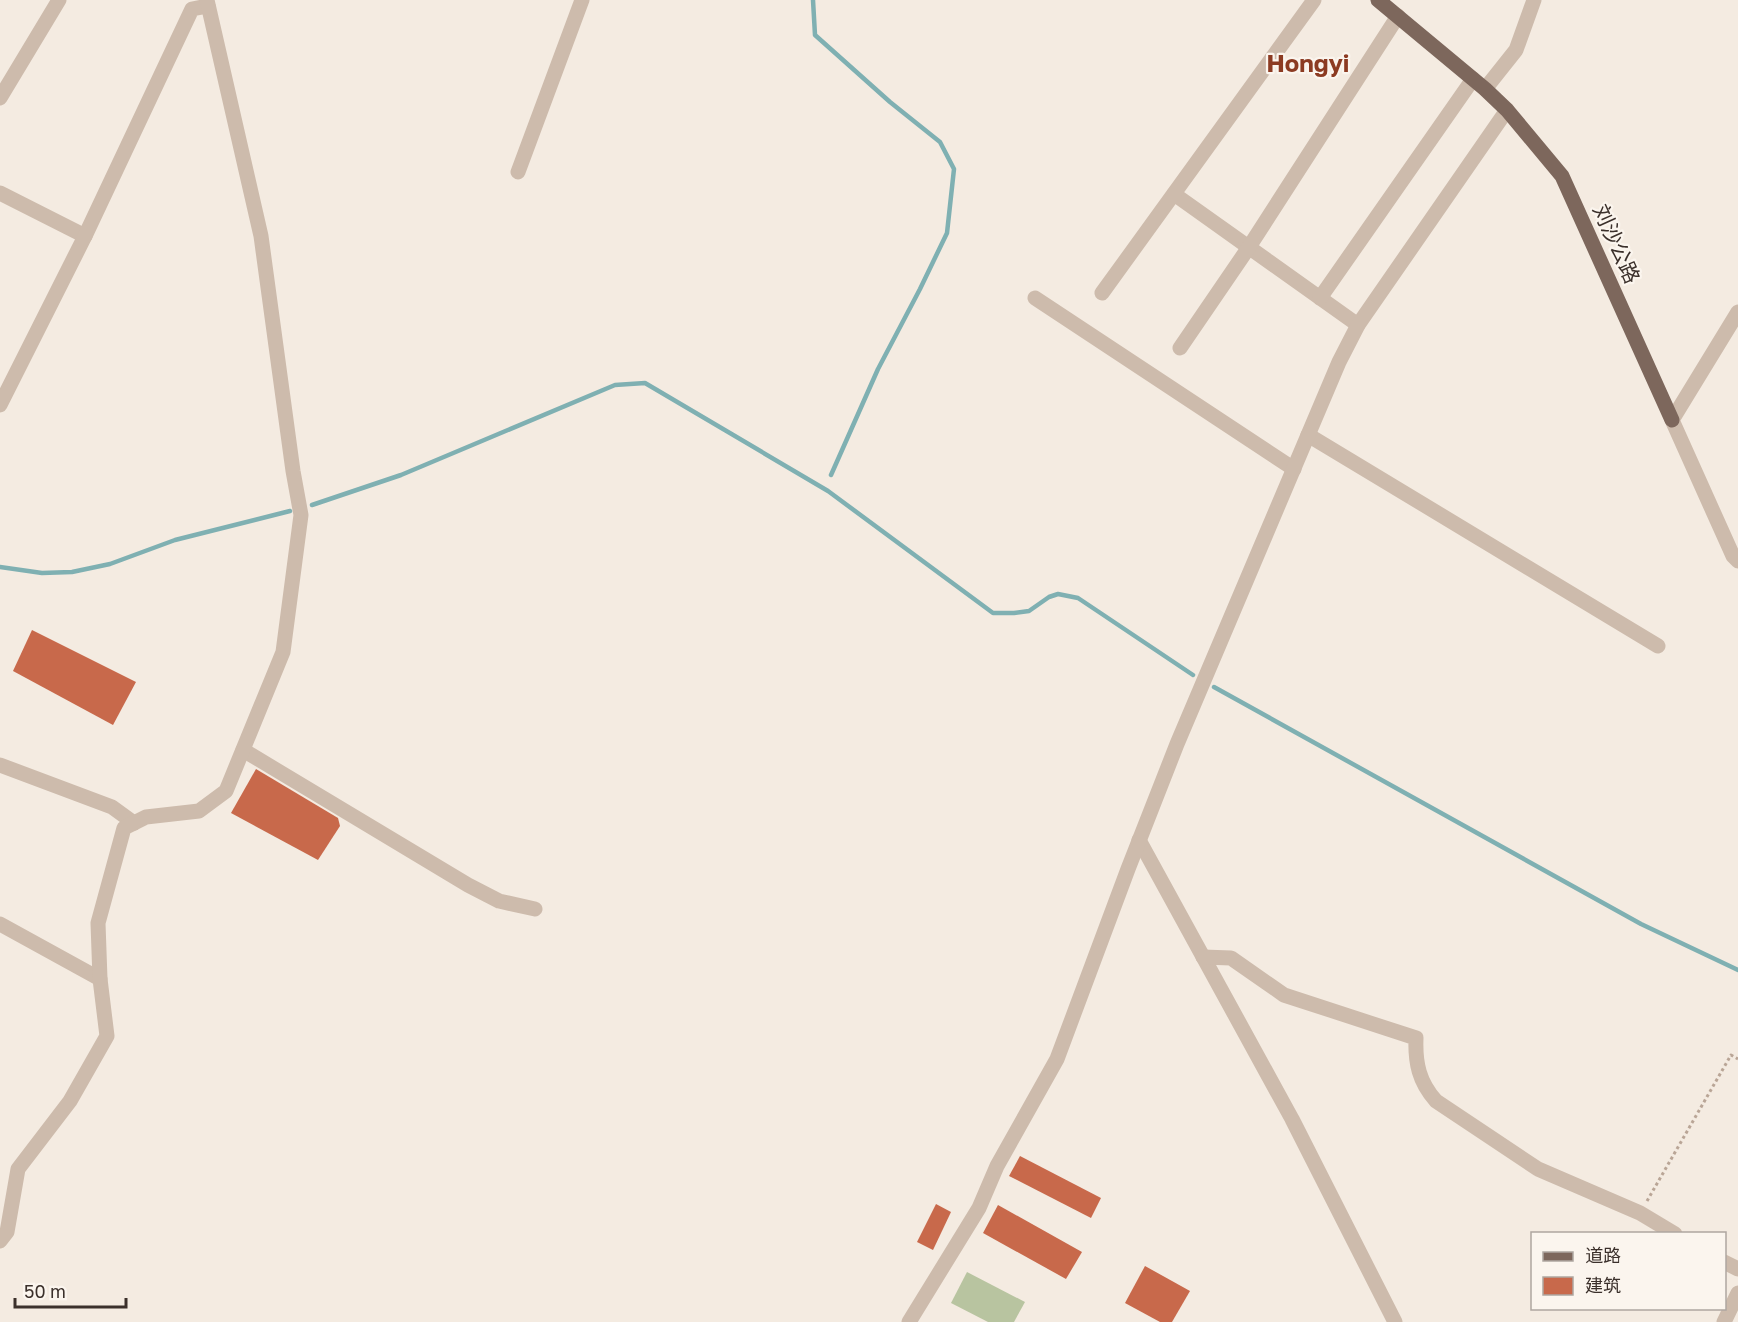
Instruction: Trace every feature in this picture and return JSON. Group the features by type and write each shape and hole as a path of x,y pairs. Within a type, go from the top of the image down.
{"main road":[{"name":"刘沙公路","path":"1378,0 1507,110 1562,176 1672,420"}],"street":[{"path":"0,98 59,0"},
{"path":"518,172 582,0"},
{"path":"1102,293 1314,0"},
{"path":"1320,298 1479,84 1516,50 1534,0"},
{"path":"0,405 85,236 192,9 207,3 261,236 301,516 283,652 226,791 199,811 146,817 124,828 98,923 100,979 107,1036 70,1101 18,1169 7,1232 0,1241"},
{"path":"1180,348 1249,247 1398,16"},
{"path":"909,1322 979,1208 997,1166 1057,1059 1181,733 1339,362 1358,325 1507,110"},
{"path":"0,193 85,236"},
{"path":"1174,194 1358,325"},
{"path":"1035,298 1293,469"},
{"path":"1672,420 1738,312"},
{"name":"刘沙公路","path":"1672,420 1733,556 1738,561"},
{"path":"1308,435 1658,646"},
{"path":"243,750 468,885 499,901 535,909"},
{"path":"0,765 112,807 134,823"},
{"path":"1139,840 1292,1119 1395,1322"},
{"path":"0,924 100,979"},
{"path":"1203,957 1231,958 1284,995 1416,1038 1415,1054 1419,1075 1425,1089 1436,1101 1538,1169 1640,1213 1673,1232"},
{"path":"1724,1322 1738,1293"}],"path":[{"path":"1640,1213 1731,1055 1738,1059"}],"green space":[{"path":"967,1272 1025,1302 1014,1322 988,1322 951,1303"}],"building":[{"path":"32,630 136,682 113,725 13,671"},
{"path":"256,769 338,818 340,826 318,860 231,813"},
{"path":"1020,1156 1101,1198 1091,1218 1009,1176"},
{"path":"936,1204 951,1212 933,1250 917,1242"},
{"path":"998,1205 1082,1252 1066,1279 983,1233"},
{"path":"1145,1266 1190,1291 1172,1322 1160,1322 1125,1303"}],"waterway":[{"path":"813,0 815,35 890,102 940,142 954,169 947,233 878,369 831,475"},
{"path":"312,505 401,475 615,385 645,383 828,491 993,613 1029,611 1049,597 1058,594 1078,598 1193,675"},
{"path":"0,567 42,573 72,572 110,564 175,540 290,511"},
{"path":"1214,687 1641,924 1738,970"}],"district":[{"name":"Hongyi","path":"1308,64"}]}
